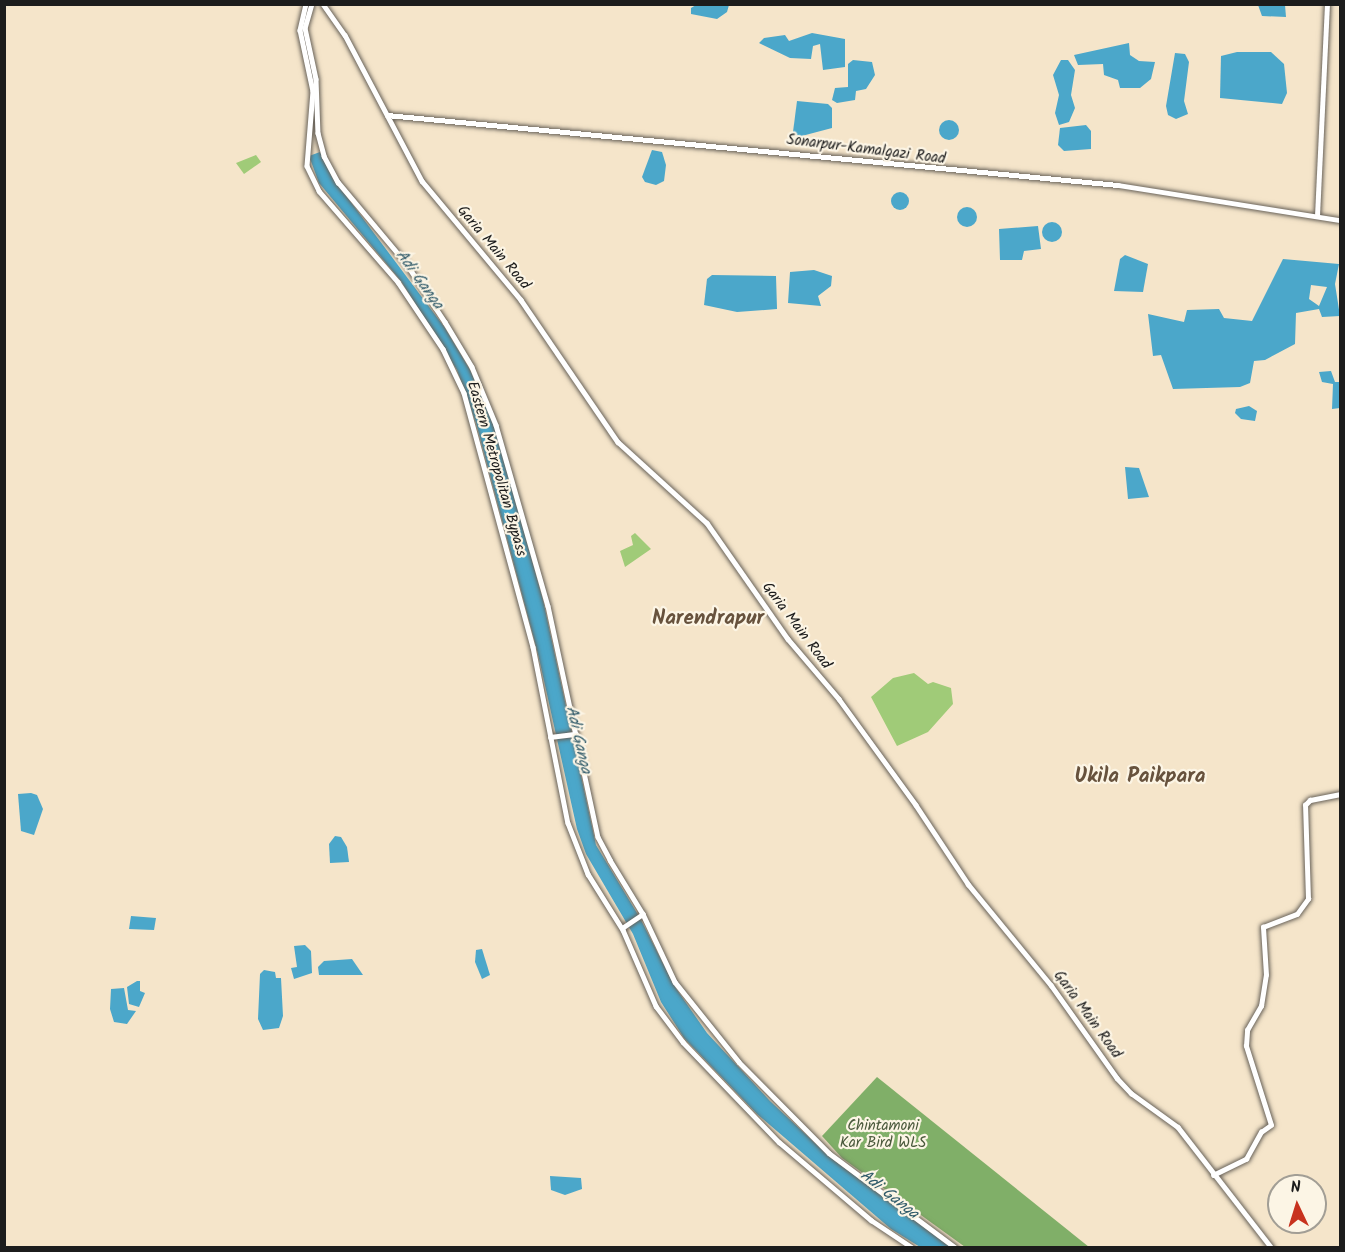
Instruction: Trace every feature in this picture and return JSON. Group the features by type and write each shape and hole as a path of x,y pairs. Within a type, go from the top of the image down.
{"main road":[{"name":"Eastern Metropolitan Bypass","path":"306,4 300,30 313,91 305,155 311,178 351,231 398,282 443,349 474,427 533,647 572,834 588,874 622,928 656,1006 683,1042 766,1130 871,1220 912,1248"},
{"name":"Eastern Metropolitan Bypass","path":"312,4 305,28 316,78 318,133 324,156 338,182 406,263 450,330 472,367 496,425 548,606 598,837 675,982 693,1008 782,1109 829,1153 956,1248"},
{"name":"Garia Main Road","path":"323,4 345,36 422,181 526,306 618,442 707,523 788,639 839,699 968,884 1051,985 1117,1078 1131,1093 1178,1127 1213,1175 1272,1248"},
{"path":"1317,216 1327,4"},
{"name":"Sonarpur-Kamalgazi Road","path":"387,116 1118,185 1341,220"},
{"path":"550,737 576,734"},
{"path":"1213,1175 1246,1159 1261,1132 1271,1125 1246,1046 1247,1030 1261,1006 1266,975 1263,927 1297,914 1308,899 1305,805 1310,800 1341,794"},
{"path":"622,928 641,916"}],"green space":[{"path":"256,155 261,162 244,174 236,163"},
{"path":"635,533 651,549 625,567 620,551 633,545 631,536"},
{"path":"914,673 928,684 933,682 951,688 953,704 928,732 897,746 871,697 893,678"},
{"name":"Chintamoni Kar Bird WLS","path":"877,1077 1089,1247 965,1247 842,1158 822,1136"}],"water":[{"path":"696,5 729,5 727,12 717,19 691,14 691,8"},
{"path":"1258,5 1285,5 1286,17 1262,16"},
{"path":"812,33 845,39 845,67 823,70 820,44 813,46 811,59 790,58 759,43 764,38 785,35 789,41"},
{"path":"1129,43 1130,55 1139,61 1155,62 1151,79 1140,88 1120,88 1118,80 1104,75 1103,64 1078,65 1074,55"},
{"path":"1237,52 1271,52 1284,64 1287,93 1282,104 1220,98 1221,56"},
{"path":"1175,53 1185,54 1189,62 1184,101 1188,114 1176,119 1168,115 1166,106"},
{"path":"853,60 872,62 875,75 866,89 856,91 855,100 837,103 832,100 835,88 848,87 848,64"},
{"path":"1061,60 1068,60 1075,70 1071,95 1075,108 1069,122 1059,125 1055,113 1059,95 1053,75"},
{"path":"797,101 828,104 832,108 832,128 798,137 793,132"},
{"path":"949,120 956,123 959,130 956,137 949,140 942,137 939,130 942,123"},
{"path":"1086,125 1091,131 1091,149 1064,151 1058,145 1060,128"},
{"path":"652,150 662,152 666,165 664,181 656,185 645,182 642,177"},
{"path":"320,152 332,177 445,328 470,370 495,427 543,600 596,845 640,918 675,987 707,1033 770,1101 831,1158 954,1247 920,1247 891,1229 757,1114 684,1038 661,1002 633,934 586,854 577,829 538,654 476,423 457,370 401,281 319,183 309,156"},
{"path":"900,192 908,197 909,201 904,209 900,210 892,205 891,201 896,193"},
{"path":"963,207 971,207 977,213 977,221 971,227 963,227 957,221 957,213"},
{"path":"1052,222 1059,225 1062,232 1059,239 1052,242 1045,239 1042,232 1045,225"},
{"path":"1038,226 1041,249 1024,251 1022,260 1000,260 999,229"},
{"path":"1125,255 1148,264 1143,292 1114,291 1120,259"},
{"path":"1283,259 1339,264 1335,284 1340,316 1322,317 1319,309 1296,313 1295,344 1265,360 1254,361 1250,383 1240,387 1173,389 1161,355 1153,356 1148,314 1184,322 1187,310 1219,309 1224,318 1252,321","holes":["1311,285 1327,287 1319,306 1309,299"]},
{"path":"814,270 832,276 831,286 818,296 821,306 788,303 790,272"},
{"path":"712,275 776,276 777,309 737,312 704,305 707,279"},
{"path":"1331,371 1335,382 1340,382 1340,408 1332,409 1333,384 1322,382 1319,372"},
{"path":"1249,406 1257,411 1255,421 1241,419 1235,413 1236,409"},
{"path":"1125,467 1139,468 1149,497 1128,499"},
{"path":"18,794 37,795 43,809 34,835 21,831"},
{"path":"335,836 341,837 347,847 349,862 330,863 329,844"},
{"path":"131,916 156,918 154,930 129,929"},
{"path":"305,945 311,951 312,973 294,979 291,968 297,967 294,946"},
{"path":"482,949 490,975 482,979 475,962 476,950"},
{"path":"352,959 363,975 319,975 318,967 324,961"},
{"path":"264,970 275,972 276,978 281,978 283,1016 279,1028 263,1030 258,1019 260,974"},
{"path":"140,981 140,991 145,993 139,1007 129,1004 127,987"},
{"path":"124,988 128,1010 136,1011 127,1024 114,1022 110,1009 111,989"},
{"path":"550,1176 581,1178 582,1189 565,1195 551,1190"}],"district":[{"name":"Narendrapur","path":"708,619"},
{"name":"Ukila Paikpara","path":"1140,777"}],"water label":[{"name":"Adi Ganga","path":"419,280"},
{"name":"Adi Ganga","path":"578,740"},
{"name":"Adi Ganga","path":"889,1195"}]}
